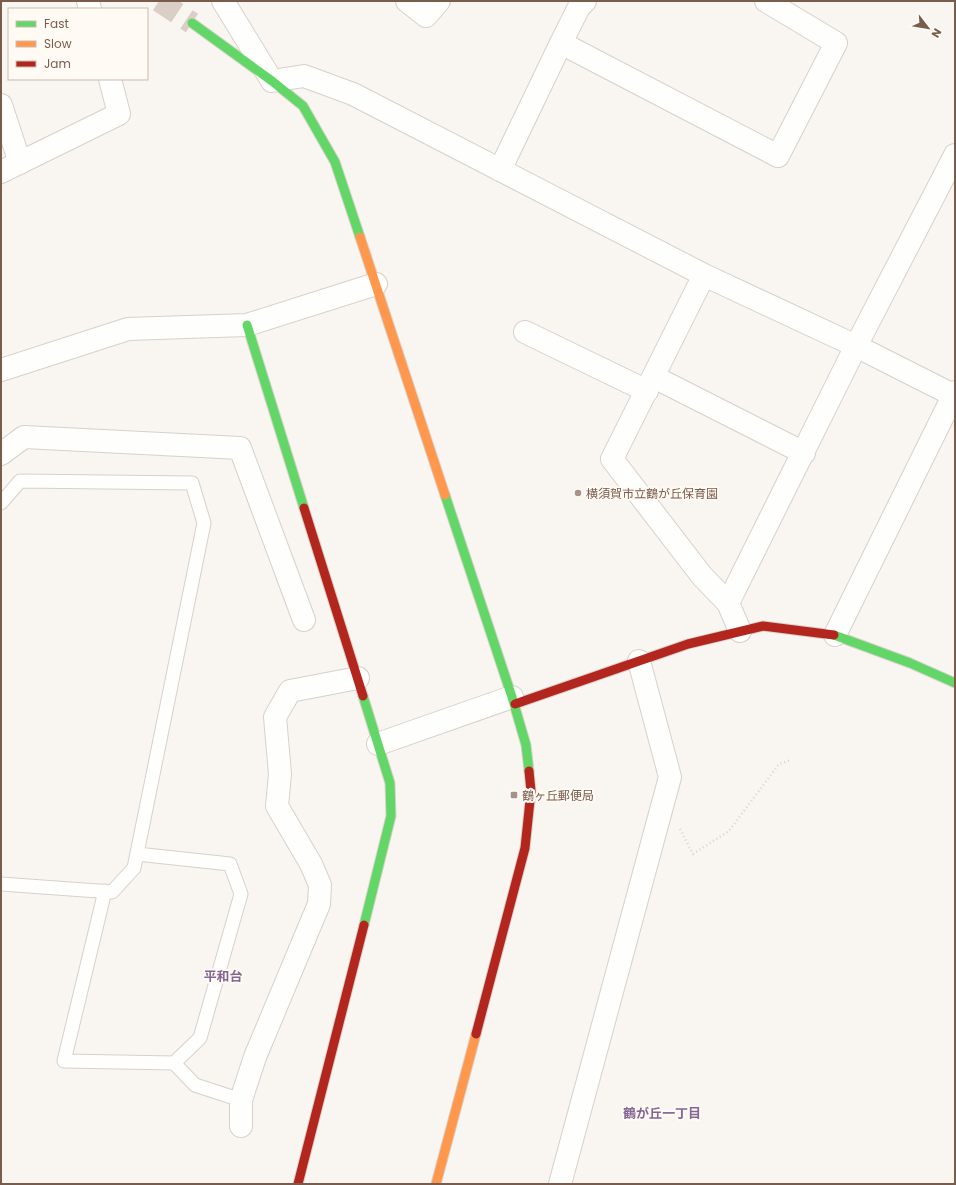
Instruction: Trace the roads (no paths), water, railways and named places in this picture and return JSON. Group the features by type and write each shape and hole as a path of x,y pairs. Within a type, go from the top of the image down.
{"street":[{"path":"223,1 272,80"},
{"path":"407,1 426,16 439,1"},
{"path":"500,170 561,43 579,7 584,1"},
{"path":"561,43 778,156 836,43 774,3"},
{"path":"192,23 272,80 303,106 335,162 513,700 526,745 532,791 525,848 436,1184"},
{"path":"272,80 304,76 353,94 704,275 856,346 954,394 835,635"},
{"path":"1,105 10,168 119,114 110,80"},
{"path":"728,603 856,346 955,156"},
{"path":"704,275 612,459 702,576 728,603 740,631"},
{"path":"1,370 128,329 247,325 376,284"},
{"path":"247,325 390,783 391,816 298,1184"},
{"path":"525,332 650,384 804,453"},
{"path":"1,454 24,437 240,448 304,620"},
{"path":"378,744 688,644 763,626 835,635 910,663 955,683"},
{"path":"560,1184 670,777 639,661"},
{"path":"241,1126 241,1100 255,1057 319,904 320,885 312,864 277,806 280,774 275,717 290,691 358,678"}],"lane":[{"path":"1,503 20,481 192,483 204,523 134,868 112,892 1,884"},
{"path":"105,891 64,1061 174,1063 200,1038 241,894 230,864 137,854"},
{"path":"174,1063 195,1085 241,1100"}],"tunnel":[{"path":"159,1 192,23"}],"place":[{"name":"横須賀市立鶴が丘保育園","path":"578,493"},
{"name":"鶴ヶ丘郵便局","path":"514,795"}],"district":[{"name":"平和台","path":"223,976"},
{"name":"鶴が丘一丁目","path":"662,1113"}]}
